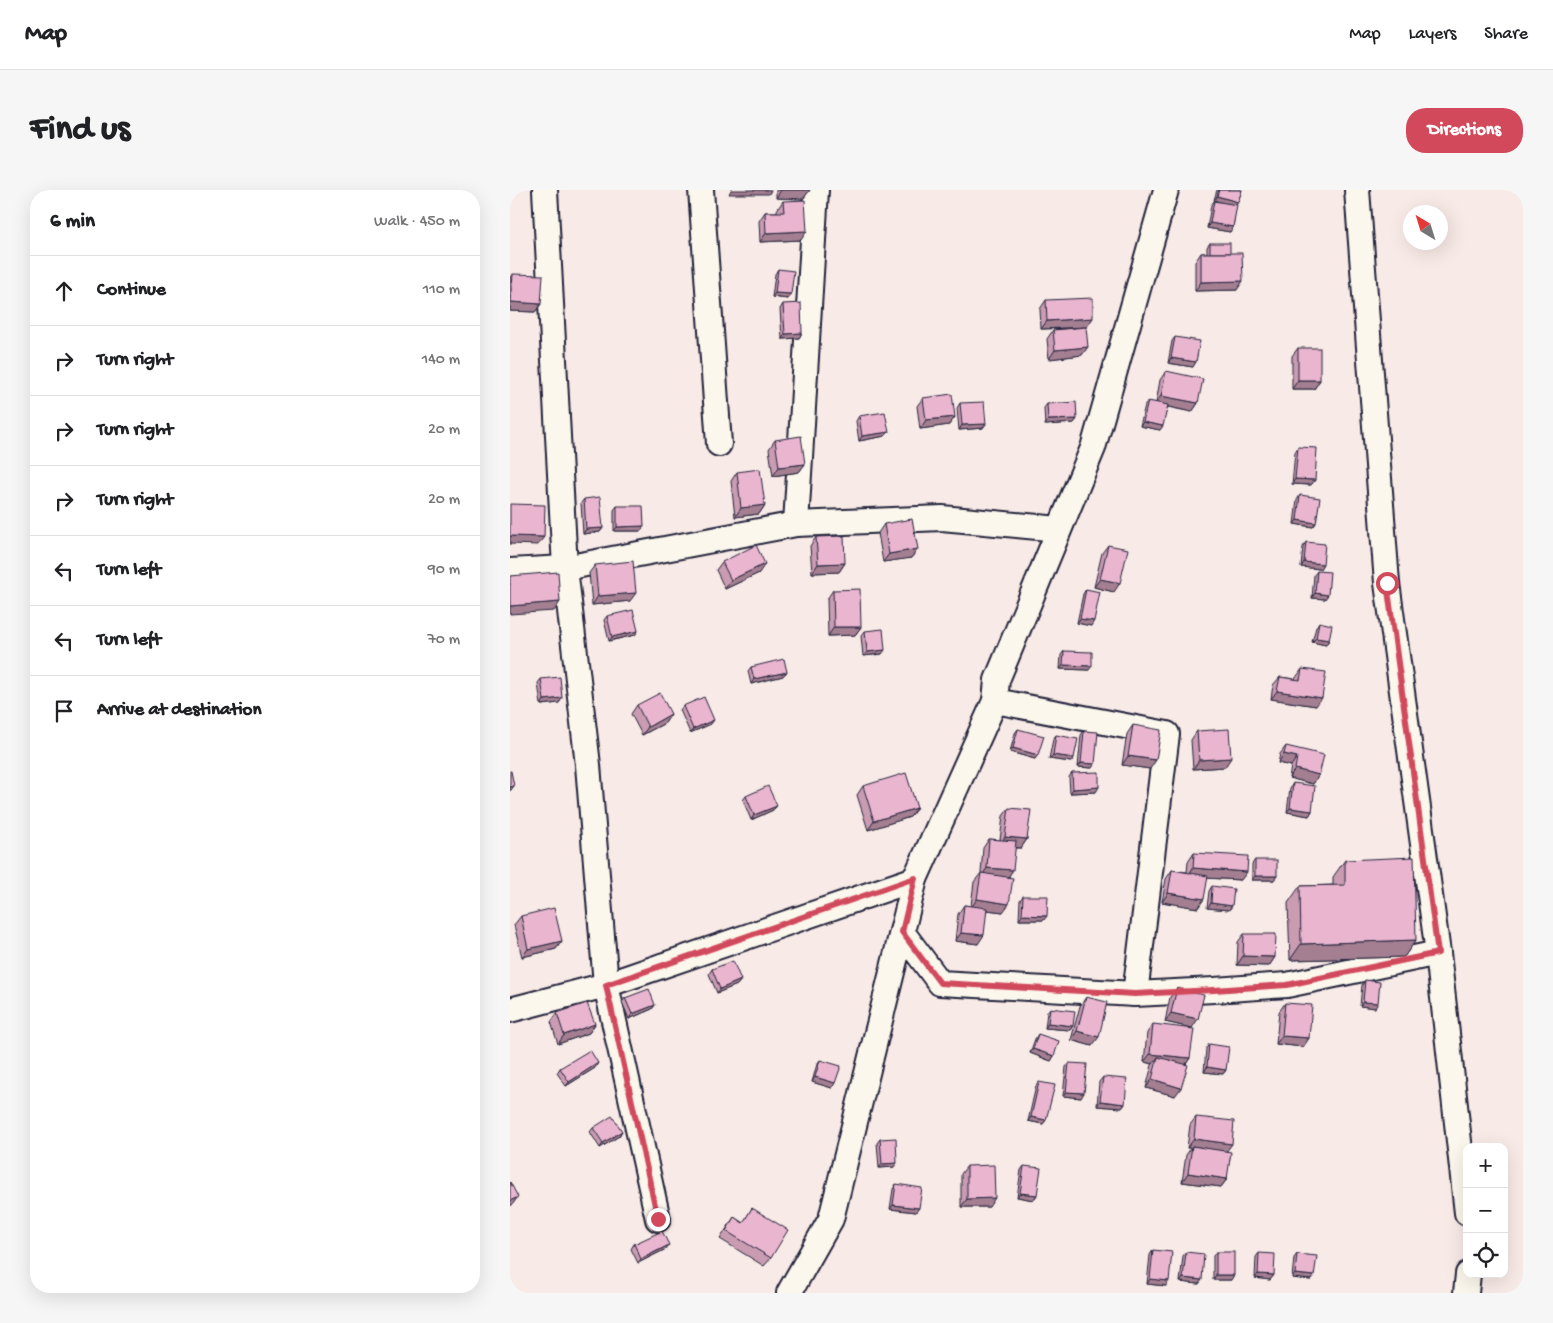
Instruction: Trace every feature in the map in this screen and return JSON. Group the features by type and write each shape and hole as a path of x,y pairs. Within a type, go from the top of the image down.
{"street":[{"path":"545,190 566,568 588,764 606,985 658,1219"},
{"path":"701,190 719,444"},
{"path":"796,524 816,190"},
{"path":"789,1293 831,1219 915,878 995,701 997,680 1093,448 1166,190"},
{"path":"1357,190 1387,583 1438,953 1464,1188"},
{"path":"510,571 566,568 796,524 942,518 1060,529"},
{"path":"995,701 1167,734 1135,994"},
{"path":"510,1010 606,985 915,878"},
{"path":"902,932 940,983 1135,994 1287,985 1438,953"},
{"path":"1466,1293 1468,1278"}],"building":[{"path":"1219,190 1242,190 1238,202 1217,196"},
{"path":"805,200 807,231 766,233 765,212 784,212 783,201"},
{"path":"1214,201 1237,205 1233,227 1210,223"},
{"path":"1210,243 1230,243 1230,253 1210,253"},
{"path":"1201,253 1242,253 1243,281 1201,282"},
{"path":"778,269 794,271 791,294 775,293"},
{"path":"513,274 543,275 541,304 511,302"},
{"path":"1093,298 1093,318 1047,321 1046,300"},
{"path":"801,303 802,333 785,334 783,304"},
{"path":"1086,327 1088,347 1055,350 1053,330"},
{"path":"1175,337 1200,341 1196,362 1171,358"},
{"path":"1298,348 1320,348 1320,380 1298,380"},
{"path":"1166,371 1203,379 1198,403 1161,396"},
{"path":"952,394 955,417 926,420 923,398"},
{"path":"1148,401 1168,405 1163,426 1143,422"},
{"path":"984,402 986,424 962,425 960,403"},
{"path":"1076,402 1077,419 1048,420 1047,404"},
{"path":"885,412 889,432 862,436 859,416"},
{"path":"801,436 805,464 779,467 775,440"},
{"path":"1298,447 1317,448 1315,480 1295,479"},
{"path":"760,469 765,505 741,508 737,472"},
{"path":"1300,495 1320,498 1316,523 1297,520"},
{"path":"600,497 603,528 586,529 584,499"},
{"path":"510,504 545,505 544,537 510,536"},
{"path":"617,506 643,506 644,526 617,527"},
{"path":"912,519 918,549 889,554 884,524"},
{"path":"844,536 845,563 818,564 816,537"},
{"path":"1306,542 1325,544 1323,564 1304,562"},
{"path":"756,545 765,564 731,580 722,562"},
{"path":"1108,545 1128,549 1120,583 1100,579"},
{"path":"633,561 636,593 598,596 595,565"},
{"path":"1317,571 1330,572 1328,595 1315,593"},
{"path":"558,572 560,602 510,606 510,576"},
{"path":"860,589 861,627 834,627 833,590"},
{"path":"1086,589 1100,592 1094,621 1080,619"},
{"path":"633,610 638,631 612,637 607,616"},
{"path":"1319,622 1332,625 1329,640 1316,638"},
{"path":"883,629 885,650 867,652 865,631"},
{"path":"1064,651 1092,652 1092,666 1063,665"},
{"path":"784,659 787,672 754,679 751,667"},
{"path":"1302,669 1326,672 1322,698 1277,691 1280,677 1300,680"},
{"path":"560,677 562,698 544,700 541,679"},
{"path":"660,693 671,714 648,727 637,705"},
{"path":"704,697 714,720 693,729 683,706"},
{"path":"1133,725 1161,730 1156,760 1128,756"},
{"path":"1018,729 1044,736 1038,755 1013,748"},
{"path":"1229,729 1231,758 1199,760 1197,731"},
{"path":"1084,731 1098,732 1095,764 1081,763"},
{"path":"1056,735 1078,739 1074,758 1053,755"},
{"path":"1286,746 1324,755 1319,775 1295,769 1297,757 1284,754"},
{"path":"510,771 514,786 510,787"},
{"path":"1099,772 1099,787 1073,789 1072,773"},
{"path":"906,773 917,808 874,821 863,786"},
{"path":"1293,783 1315,786 1312,811 1290,808"},
{"path":"768,786 777,806 754,815 746,796"},
{"path":"1009,808 1031,810 1027,839 1005,837"},
{"path":"989,839 1016,841 1013,870 987,868"},
{"path":"1194,853 1248,856 1247,872 1193,868"},
{"path":"1414,857 1416,940 1301,944 1300,886 1345,885 1345,860"},
{"path":"1255,860 1277,860 1277,876 1255,876"},
{"path":"1172,870 1208,876 1204,899 1168,893"},
{"path":"981,873 1013,878 1009,904 977,899"},
{"path":"1212,886 1234,889 1232,906 1211,903"},
{"path":"1023,896 1048,896 1047,916 1022,915"},
{"path":"964,905 987,908 984,935 961,933"},
{"path":"554,908 562,941 528,949 521,916"},
{"path":"1244,934 1276,934 1275,957 1243,956"},
{"path":"733,961 741,980 720,989 712,969"},
{"path":"1365,980 1380,982 1378,1003 1363,1002"},
{"path":"1177,988 1204,995 1198,1019 1171,1013"},
{"path":"649,989 655,1005 632,1014 625,998"},
{"path":"1086,997 1107,1002 1099,1037 1077,1031"},
{"path":"587,1003 595,1024 564,1035 557,1013"},
{"path":"1285,1003 1312,1005 1309,1038 1282,1036"},
{"path":"1050,1008 1075,1011 1073,1026 1048,1023"},
{"path":"1153,1024 1194,1029 1190,1058 1150,1054"},
{"path":"1038,1034 1059,1041 1054,1056 1033,1049"},
{"path":"1209,1044 1229,1047 1226,1070 1207,1067"},
{"path":"590,1050 598,1063 569,1082 560,1068"},
{"path":"1158,1057 1188,1065 1181,1088 1152,1079"},
{"path":"820,1060 841,1066 835,1083 815,1077"},
{"path":"1069,1063 1087,1064 1084,1093 1066,1092"},
{"path":"1103,1077 1127,1079 1125,1104 1100,1101"},
{"path":"1039,1082 1055,1085 1046,1120 1031,1117"},
{"path":"612,1116 622,1131 603,1143 593,1128"},
{"path":"1196,1117 1234,1121 1232,1144 1194,1139"},
{"path":"896,1138 897,1163 882,1164 880,1139"},
{"path":"1192,1146 1231,1152 1227,1179 1188,1173"},
{"path":"994,1165 995,1198 967,1199 967,1166"},
{"path":"1024,1166 1041,1168 1037,1195 1020,1193"},
{"path":"510,1182 518,1197 510,1201"},
{"path":"896,1184 922,1188 919,1208 893,1205"},
{"path":"752,1208 788,1230 771,1258 726,1231 734,1217 743,1223"},
{"path":"662,1231 669,1245 641,1259 634,1244"},
{"path":"1153,1250 1172,1252 1169,1281 1150,1279"},
{"path":"1186,1252 1204,1254 1202,1280 1183,1278"},
{"path":"1216,1252 1234,1252 1234,1275 1216,1275"},
{"path":"1259,1253 1275,1254 1274,1275 1258,1274"},
{"path":"1297,1254 1317,1256 1314,1276 1295,1274"}],"route":[{"path":"658,1219 606,985 915,878 902,932 940,983 1135,994 1214,990 1287,985 1438,953 1387,583"}]}
